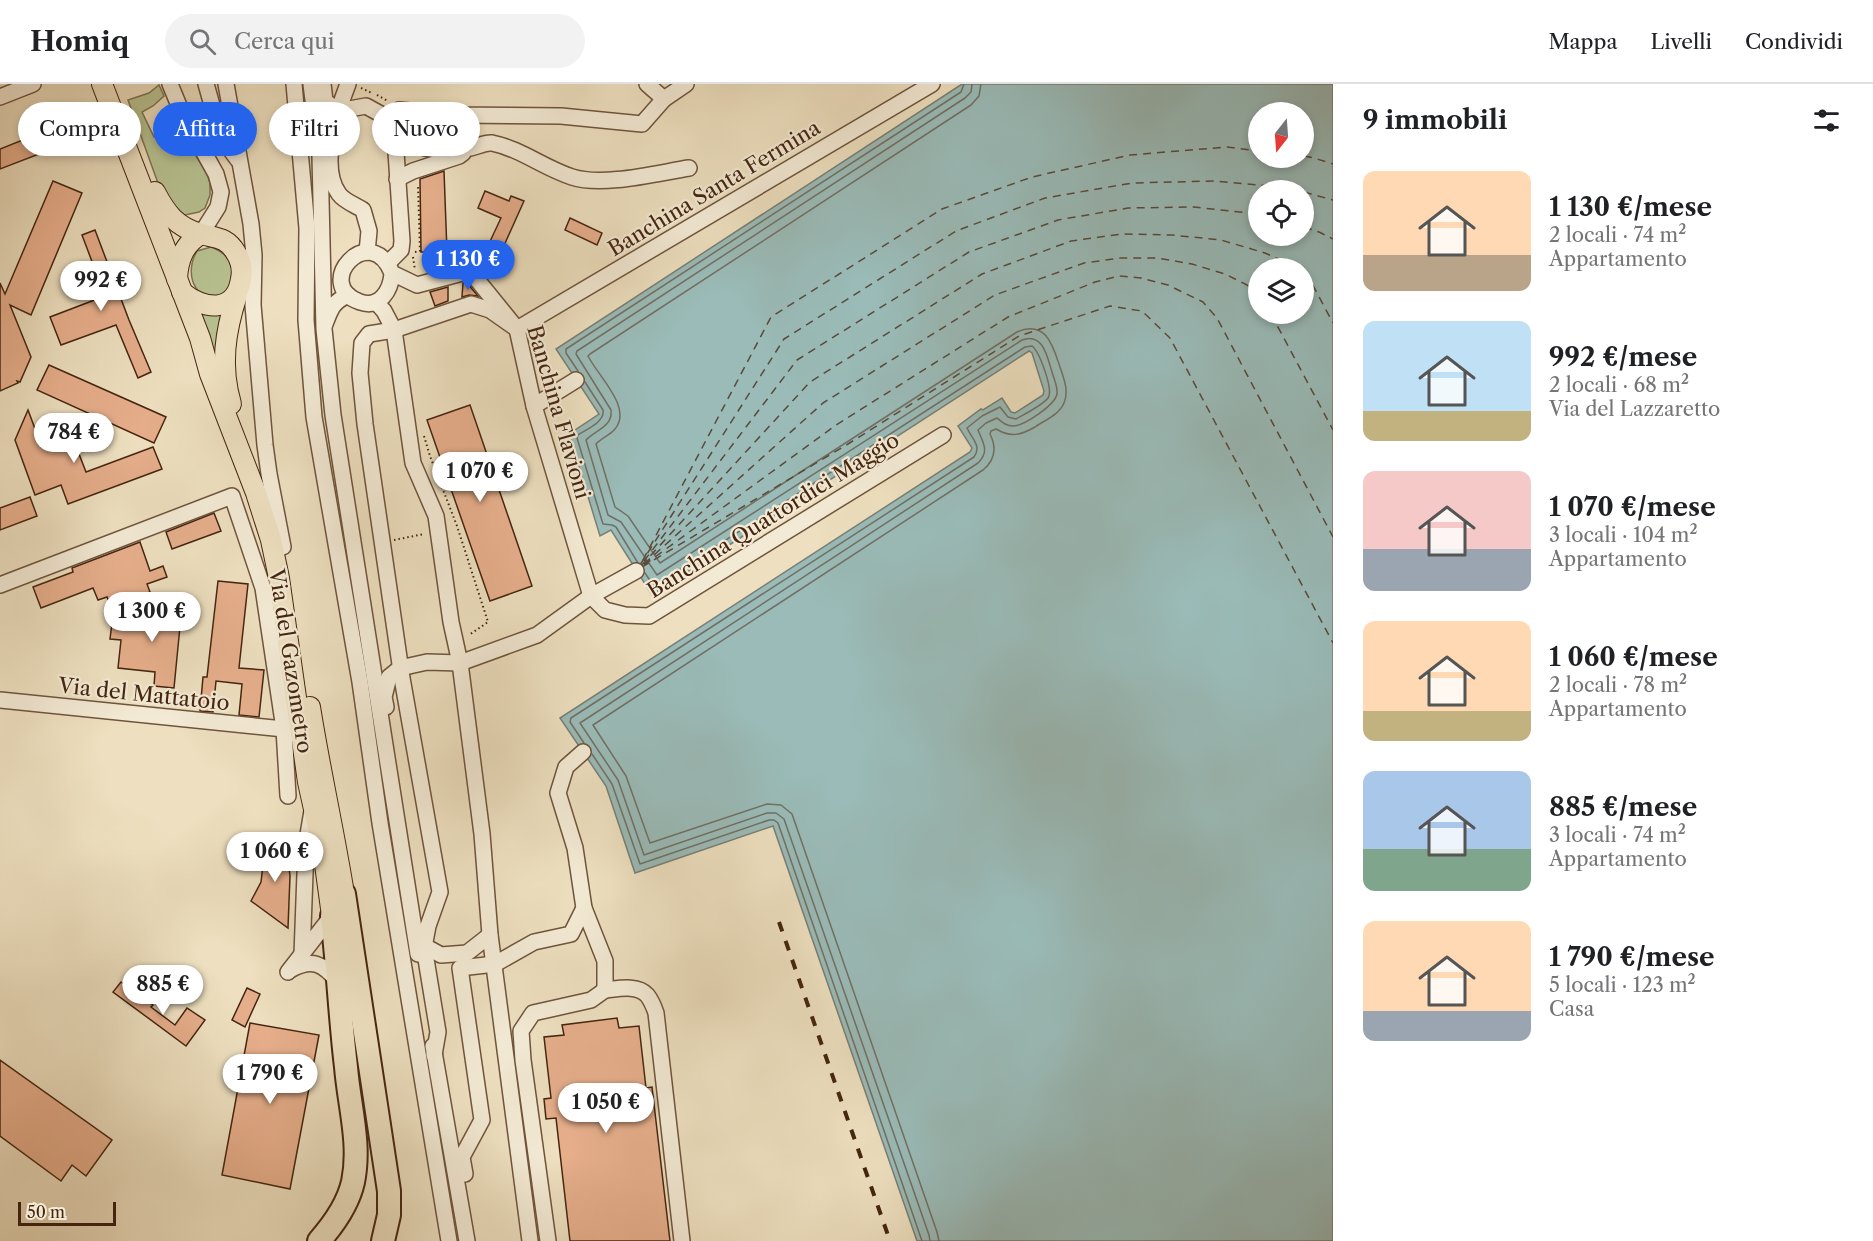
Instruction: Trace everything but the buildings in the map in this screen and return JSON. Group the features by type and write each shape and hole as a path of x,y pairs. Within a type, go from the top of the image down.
{"highway":[{"path":"344,894 389,1191 389,1215 383,1241"},
{"path":"319,1241 345,1204 355,1162 354,1131 332,916"}],"main road":[{"path":"102,84 200,338 210,374 256,493 271,540 279,578 304,760 323,850 332,916"},
{"path":"112,84 155,192 165,211 174,220 201,234 214,235 225,240 235,251 241,264 242,275 228,323 226,341 225,363 228,394 283,547 290,577 318,757 331,814 344,894"},
{"path":"201,234 192,239 184,248 179,260 179,286 198,303 207,306 229,302 237,295"}],"street":[{"path":"0,97 33,84"},
{"path":"170,84 216,174 221,192 218,207 201,234"},
{"path":"206,84 221,137 241,165"},
{"path":"216,84 227,136 241,165"},
{"path":"226,84 254,255 253,305 265,445 283,547"},
{"path":"235,84 242,135 241,165"},
{"path":"294,84 307,228 306,320 314,417 360,682 381,835 449,1241"},
{"path":"311,84 320,156 324,329 333,416 396,810 420,944 434,1055 466,1235"},
{"path":"323,84 326,102"},
{"path":"341,102 348,84"},
{"path":"647,84 664,99"},
{"path":"480,115 561,116 642,124 664,99 686,84"},
{"name":"Banchina Santa Fermina","path":"517,329 932,84"},
{"path":"480,145 489,142 516,151 575,178 613,180 689,168"},
{"path":"331,156 332,182 340,196 363,210 369,231 367,252 350,258 343,267 341,277 348,296 361,303 376,302 386,295 391,285 390,268 400,250 402,241 396,156"},
{"path":"398,179 412,171 459,156"},
{"path":"241,264 244,188"},
{"path":"322,248 350,258"},
{"name":"Banchina Flavioni","path":"367,252 379,255 390,268 417,285 470,271 517,329 534,406 591,596"},
{"path":"324,329 330,310 338,300 348,296"},
{"path":"376,302 384,310 394,330 413,463 436,516 451,622 460,663 482,834 490,935 530,1241"},
{"path":"420,944 440,892 400,668 365,424 360,373 362,343 369,333 394,330 471,304 490,310 517,329"},
{"path":"534,406 576,380"},
{"name":"Banchina Quattordici Maggio","path":"591,596 605,610 625,615 649,616 944,435"},
{"name":"Via del Gazometro","path":"0,585 232,496 263,588 284,729 288,796"},
{"path":"396,810 401,793 384,697 389,677 400,668 427,662 460,663 537,635 591,596 636,571"},
{"name":"Via del Mattatoio","path":"0,700 284,729"},
{"path":"583,752 566,767 558,793 575,848 584,908 605,961 604,990"},
{"path":"302,955 306,846 313,805"},
{"path":"339,983 327,968 315,964 303,963 288,972 332,916 344,894"},
{"path":"466,1235 471,1215 462,1157 482,1120 460,968 495,964 534,942 571,934 584,908"},
{"path":"420,944 441,955 467,954 490,935"},
{"path":"548,1241 521,1032 533,1012 591,1000 604,990 628,988 647,994 657,1013 682,1241"}],"green space":[{"path":"159,85 164,96 142,112 153,135 153,156 196,156 207,174 210,195 205,208 199,212 185,215 177,213 159,186 141,136 141,102 129,102 128,100 149,93"},
{"path":"211,247 226,257 233,268 227,292 217,296 201,293 192,279 191,270 197,251"},
{"path":"199,312 223,313 220,367"}],"water":[{"path":"962,84 1333,84 1333,1241 917,1241 773,826 635,873 606,786 560,718 970,452 972,448 958,426 981,409 983,410 1002,398 1011,412 1015,413 1043,395 1044,391 1032,353 1029,351 652,595 611,530 600,536 569,434 599,414 556,349"}],"ferry route":[{"path":"643,560 771,317 942,209 1032,177 1130,155 1227,147 1248,150"},
{"path":"1314,158 1333,164"},
{"path":"640,565 784,339 956,231 1045,198 1132,183 1214,181 1248,184"},
{"path":"1314,195 1333,200"},
{"path":"644,561 797,360 969,252 1058,220 1128,208 1194,207 1248,213"},
{"path":"1314,230 1333,239"},
{"path":"641,566 810,382 982,274 1071,241 1122,234 1172,235 1221,240 1276,258"},
{"path":"644,564 823,403 995,295 1084,263 1121,258 1157,258 1192,264 1225,274 1248,286"},
{"path":"644,565 836,425 1008,317 1095,282 1119,276 1141,278 1168,285 1203,302 1217,318 1333,537"},
{"path":"1314,287 1333,323"},
{"path":"642,567 848,444 1019,336 1110,306 1142,311 1170,338 1333,643"},
{"path":"1276,324 1333,430"}],"railway":[{"path":"779,922 890,1241"}]}
